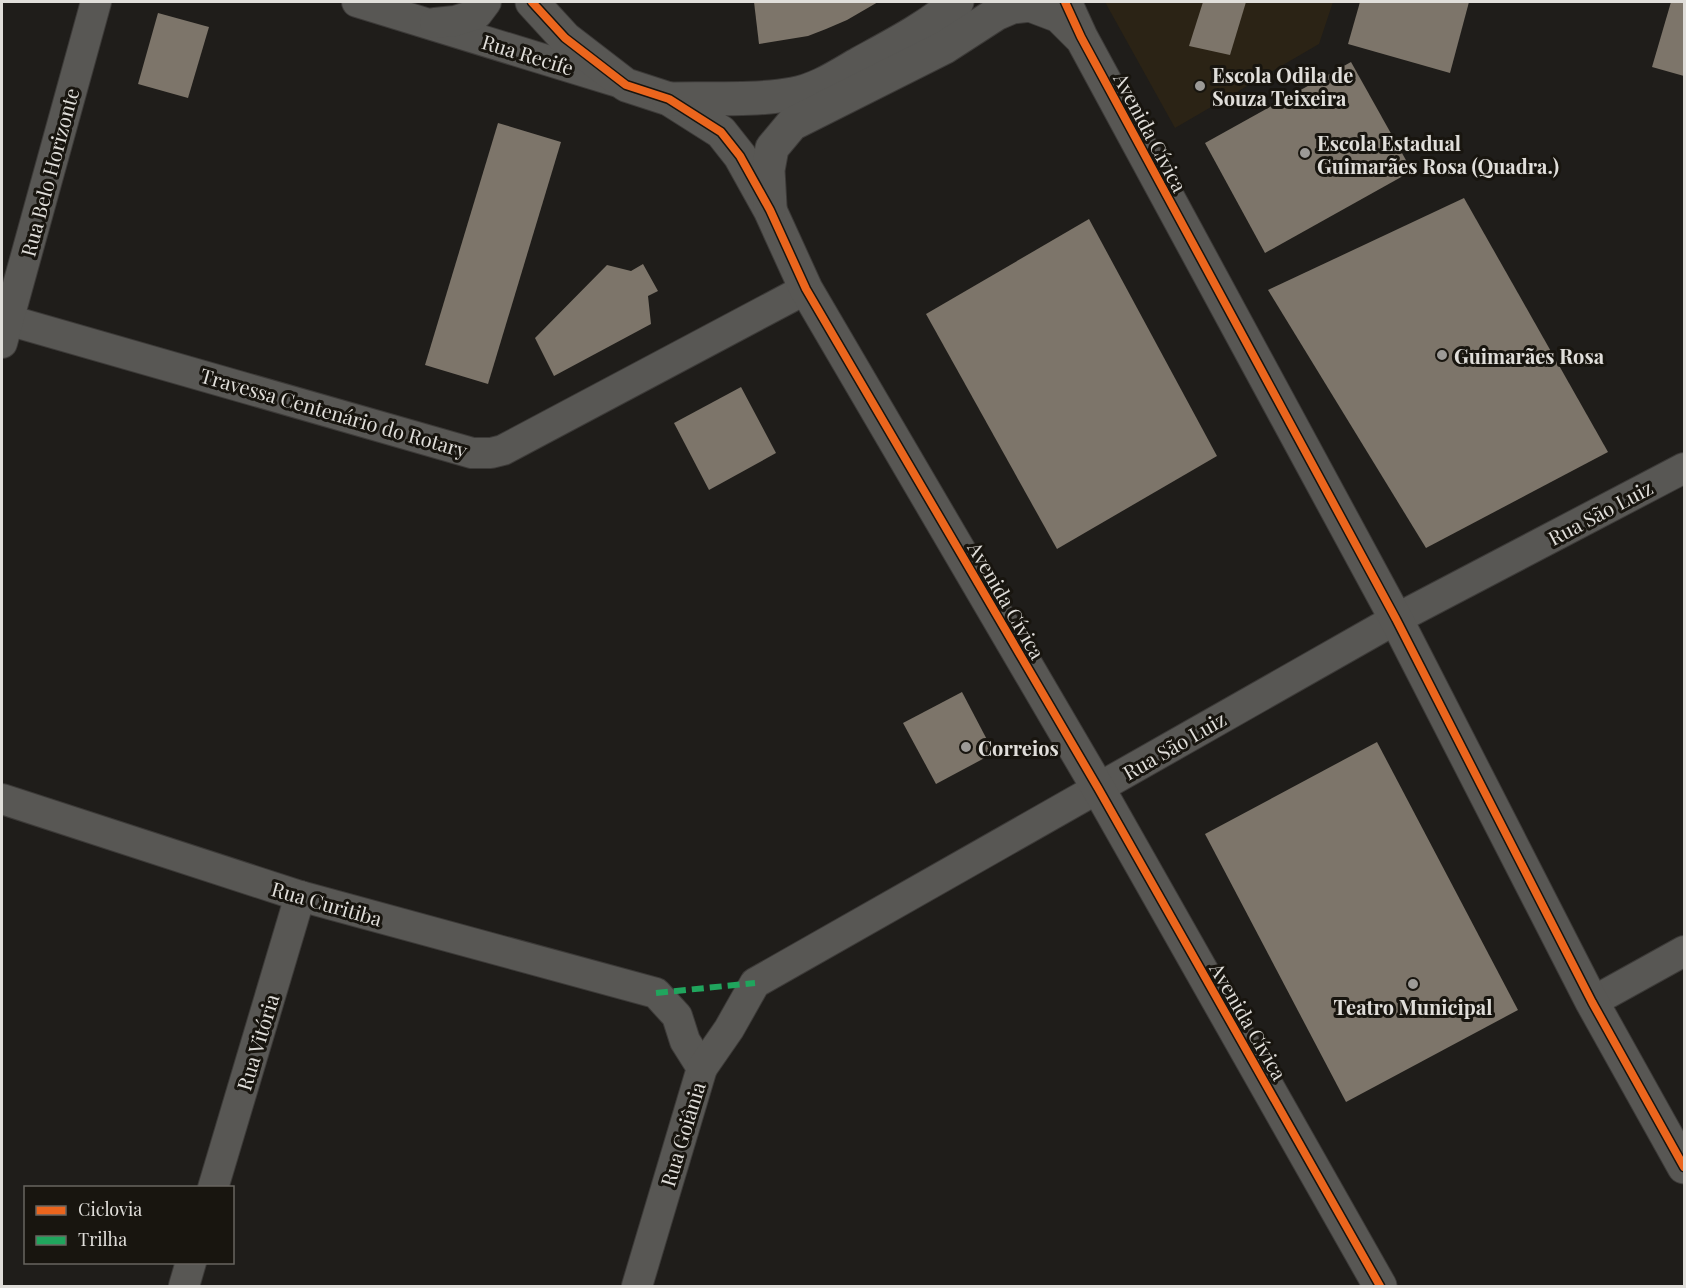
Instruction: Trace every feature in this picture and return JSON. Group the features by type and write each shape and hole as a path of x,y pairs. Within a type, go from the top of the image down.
{"street":[{"name":"Rua Belo Horizonte","path":"5,331 96,2"},
{"name":"Rua Recife","path":"357,2 626,85"},
{"name":"Rua Recife","path":"429,24 455,21 477,14 486,2"},
{"name":"Avenida Cívica","path":"532,2 565,38 626,85 669,99 720,132 741,156 770,210 806,290 1098,788 1380,1287"},
{"name":"Avenida Cívica","path":"669,99 772,97 796,94 822,84 902,39 938,18 957,2"},
{"name":"Avenida Cívica","path":"1065,2 1081,37 1396,619 1592,1002 1684,1167"},
{"path":"770,210 768,170 772,148 792,124 945,46 996,14 1012,7 1030,5 1059,16 1081,37"},
{"name":"Travessa Centenário do Rotary","path":"5,331 472,453 491,453 503,450 806,290"},
{"name":"Rua São Luiz","path":"702,1068 729,1029 755,983 1396,619 1684,468"},
{"name":"Rua Curitiba","path":"2,799 300,896 656,993"},
{"name":"Rua Vitória","path":"214,1186 300,896"},
{"path":"1592,1002 1684,951"},
{"name":"Rua Goiânia","path":"637,1287 702,1068 685,1041 676,1016 656,993"},
{"path":"183,1287 191,1264"}],"shaded area":[{"name":"Escola Odila de Souza Teixeira","path":"1105,2 1333,2 1319,44 1175,128"}],"building":[{"path":"754,2 878,2 847,20 808,36 759,44"},
{"path":"1203,2 1246,2 1230,55 1189,46"},
{"path":"1360,2 1469,2 1450,73 1348,44"},
{"path":"1671,2 1684,2 1684,76 1652,67"},
{"path":"158,13 209,27 188,98 138,84"},
{"path":"1351,62 1412,171 1265,253 1205,143"},
{"path":"498,123 561,142 488,384 425,365"},
{"path":"1464,198 1608,452 1426,548 1268,290"},
{"path":"1089,219 1217,456 1057,549 926,314"},
{"path":"643,264 658,291 648,296 651,324 554,376 535,338 607,265 631,271"},
{"path":"741,387 776,453 709,490 674,423"},
{"path":"962,692 994,753 936,784 903,723"},
{"path":"1377,742 1518,1010 1346,1102 1205,834"}],"marked path":[{"path":"656,993 755,983"}],"cycle path":[{"path":"532,2 565,38 626,85 669,99 721,132 740,156 770,210 806,289 1098,788 1380,1286"},
{"path":"1065,2 1081,37 1396,619 1592,1002 1684,1167"}],"place":[{"name":"Escola Odila de Souza Teixeira","path":"1200,86"},
{"name":"Escola Estadual Guimarães Rosa (Quadra.)","path":"1305,153"},
{"name":"Guimarães Rosa","path":"1442,355"},
{"name":"Correios","path":"966,747"},
{"name":"Teatro Municipal","path":"1413,984"}]}
